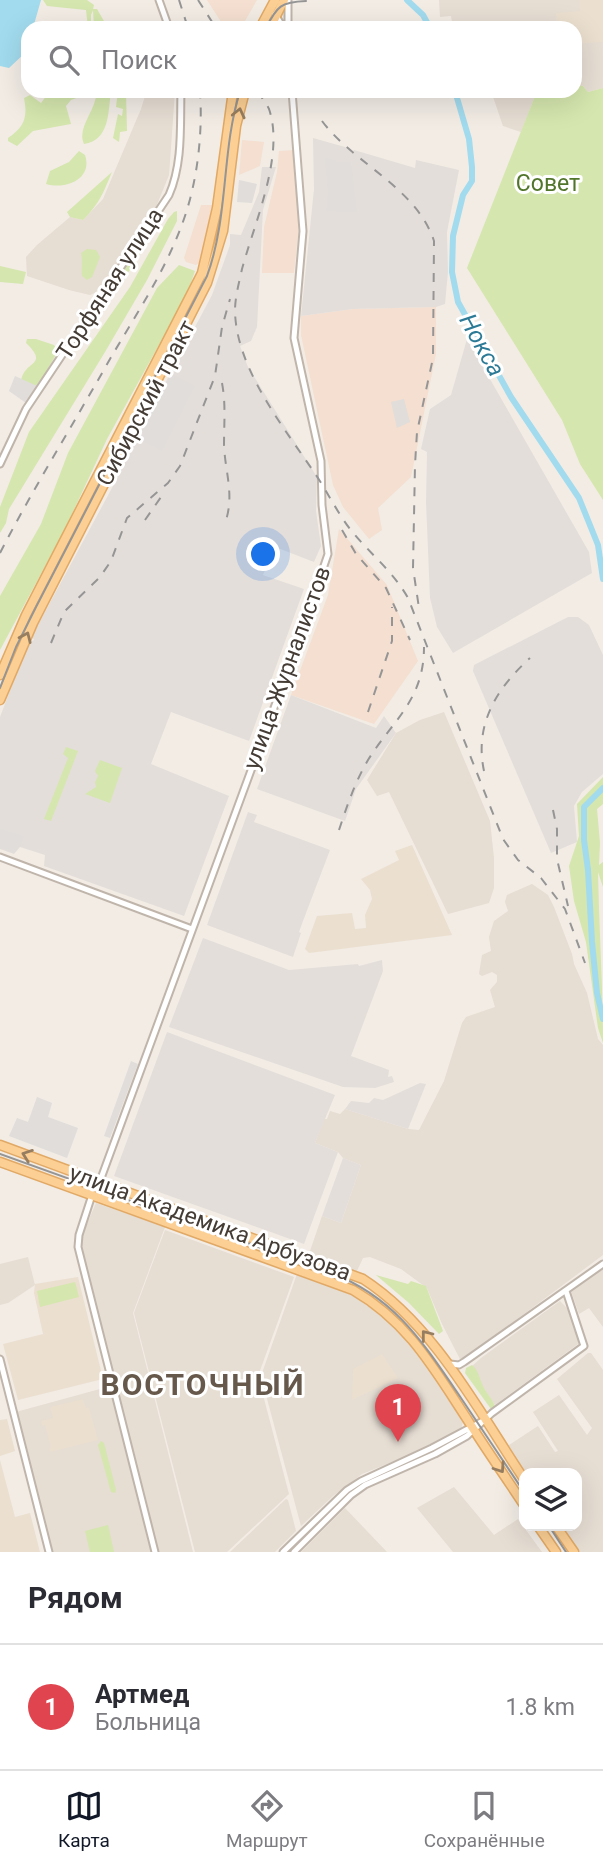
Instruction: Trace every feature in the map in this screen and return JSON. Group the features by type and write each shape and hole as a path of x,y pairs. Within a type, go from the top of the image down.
{"main road":[{"path":"271,21 275,0"},
{"path":"266,21 286,0"},
{"name":"Сибирский тракт","path":"0,675 26,615 202,272 217,208 232,98"},
{"name":"Сибирский тракт","path":"0,700 33,623 207,283 223,231 236,126 243,98"},
{"name":"улица Академика Арбузова","path":"0,1145 355,1275 375,1287 414,1321 446,1362 519,1472"},
{"name":"улица Академика Арбузова","path":"0,1162 358,1293 407,1332 428,1357 519,1498"},
{"path":"541,1531 556,1552"},
{"path":"559,1531 574,1552"}],"street":[{"path":"159,0 166,21"},
{"path":"284,21 286,0"},
{"path":"272,13 278,21"},
{"name":"Торфяная улица","path":"0,464 26,409 169,195 179,156 181,98"},
{"name":"улица Журналистов","path":"100,1181 328,554 322,505 321,461 294,338 303,231 293,98"},
{"path":"0,857 192,929"},
{"path":"92,1195 79,1234 78,1247 155,1552"},
{"path":"446,1362 458,1365 464,1362 603,1264"},
{"path":"294,1552 351,1494 365,1485 435,1454 584,1346 566,1290"},
{"path":"0,1359 49,1552"},
{"path":"283,1552 347,1490 361,1480 473,1429"},
{"path":"302,1533 307,1539"}],"shaded area":[{"path":"207,0 257,0 245,21 220,21"},
{"path":"439,0 603,0 603,88 588,92 582,86 582,21 452,21 451,16 440,17"},
{"path":"579,0 603,0 603,42 582,44 582,21 557,21 556,13 580,11"},
{"path":"144,98 174,98 169,175 156,207 101,290 90,295 27,276 26,257 37,245 70,217 83,220 103,199"},
{"path":"493,98 534,98 521,132 503,126"},
{"path":"313,138 345,147 352,153 354,150 415,168 416,160 459,170 447,232 448,272 445,304 436,307 353,309 301,316 314,189"},
{"path":"242,140 264,142 260,166 239,175"},
{"path":"295,150 299,226 294,273 262,273 264,227 277,172 279,151"},
{"path":"327,158 338,162 351,162 357,212 326,211"},
{"path":"262,167 276,167 263,210 257,327 251,341 240,346 248,367 317,477 316,511 321,546 314,562 275,547 263,575 304,589 249,741 171,712 151,764 229,796 184,916 44,866 45,855 20,847 14,854 0,849 0,717 28,643 34,640 32,636 212,295 230,245 230,234 241,235 259,192"},
{"path":"239,180 257,184 252,203 237,202"},
{"path":"201,205 212,205 212,214 202,261 196,265 186,262 184,258"},
{"path":"436,307 436,354 411,477 378,508 382,530 369,539 343,507 333,485 301,335 301,316 353,309"},
{"path":"467,339 589,552 592,573 453,653 437,627 430,598 427,452 421,449 430,409 451,395"},
{"path":"171,374 195,386 162,451 140,440 144,433 140,432"},
{"path":"15,376 37,386 26,403 9,391"},
{"path":"404,399 410,422 397,428 391,402"},
{"path":"339,529 387,585 418,661 374,724 291,695 328,595"},
{"path":"568,617 578,617 589,625 603,655 603,774 582,792 574,806 577,842 551,853 473,671 474,665"},
{"path":"291,695 376,728 384,716 396,733 356,789 345,821 257,789"},
{"path":"444,712 490,821 494,858 494,888 489,903 448,914 389,792 377,796 367,780 396,733 420,720"},
{"path":"248,812 257,815 254,822 330,850 299,932 301,933 293,957 207,925"},
{"path":"0,828 24,836 14,853 0,848"},
{"path":"412,845 452,935 309,953 305,949 317,916 352,913 355,929 366,928 365,915 372,899 370,890 361,879 399,860 395,851"},
{"path":"532,884 548,895 554,907 587,993 598,1039 603,1045 603,1255 461,1361 427,1288 401,1269 370,1257 363,1258 356,1273 309,1254 322,1216 341,1223 361,1165 315,1143 330,1111 340,1114 345,1109 419,1130 444,1081 462,1023 466,1017 495,1007 490,990 497,982 497,975 492,972 482,976 479,974 482,955 491,951 489,937 494,921 508,911 505,902 507,895"},
{"path":"203,938 289,970 359,966 382,960 383,971 351,1056 389,1070 388,1077 392,1076 394,1082 375,1088 343,1087 169,1027"},
{"path":"167,1032 335,1095 315,1143 338,1152 304,1244 114,1176"},
{"path":"131,1061 138,1064 110,1138 104,1136"},
{"path":"420,1083 426,1084 408,1129 345,1109 351,1101 369,1103 374,1098 383,1100"},
{"path":"37,1097 52,1103 48,1117 78,1128 67,1158 9,1136 17,1118 28,1122"},
{"path":"343,1158 361,1165 341,1223 322,1216"},
{"path":"96,1203 165,1227 133,1313 193,1552 158,1552 80,1247 81,1238"},
{"path":"165,1230 294,1277 258,1376 289,1494 227,1552 195,1552 134,1313"},
{"path":"28,1257 35,1285 8,1303 0,1305 0,1264"},
{"path":"603,1268 603,1327 589,1308 579,1314 571,1291"},
{"path":"297,1274 354,1296 397,1328 422,1358 463,1422 461,1429 434,1445 362,1474 301,1526 261,1376"},
{"path":"78,1277 103,1379 18,1400 3,1344 43,1334 34,1293 35,1284"},
{"path":"560,1301 567,1308 578,1334 578,1344 495,1405 470,1368"},
{"path":"588,1353 591,1353 603,1370 603,1552 577,1552 562,1531 582,1531 582,1468 521,1468 506,1447 538,1426 555,1452 558,1451 533,1412 559,1395 587,1435 592,1428 557,1379"},
{"path":"382,1354 398,1378 352,1400 353,1369"},
{"path":"111,1386 152,1552 52,1552 16,1412"},
{"path":"83,1399 86,1408 89,1407 98,1440 50,1452 45,1425 42,1426 41,1421 53,1418 50,1407"},
{"path":"7,1419 15,1451 0,1456 0,1420"},
{"path":"0,1460 15,1517 30,1513 40,1552 0,1552"},
{"path":"454,1487 494,1535 518,1519 519,1531 527,1531 542,1552 453,1552 417,1508"},
{"path":"286,1499 296,1531 275,1552 230,1552"},
{"path":"345,1508 387,1552 301,1552"}],"green space":[{"path":"43,0 87,0 94,5 93,9 97,9 104,21 94,21 93,10 91,21 87,21 86,10 47,6"},
{"name":"Совет","path":"582,86 588,92 603,88 603,500 580,464 562,420 467,268 534,98 582,98"},
{"path":"24,98 34,98 41,103 45,98 76,98 66,106 71,124 33,131 17,146 8,141 23,121"},
{"path":"96,98 110,98 103,131 99,137 84,144 83,131"},
{"path":"117,98 126,98 127,131 120,132 119,142 113,138 118,114 122,116 123,109 116,107"},
{"path":"79,151 85,155 86,163 85,170 76,181 62,185 46,184 50,171 69,162"},
{"path":"112,172 89,214 83,220 70,217 67,212"},
{"path":"177,211 177,221 147,280 9,509 6,523 0,533 0,507 29,432 130,287 168,219"},
{"path":"151,226 153,228 148,241 114,295 105,299 104,297"},
{"path":"87,249 96,250 100,257 92,277 87,280 82,276 81,253"},
{"path":"179,265 195,271 187,294 107,439 64,531 0,650 0,596 41,524 68,453 157,288"},
{"path":"0,266 26,272 23,284 0,282"},
{"path":"27,339 54,345 58,351 35,387 21,381 26,369 36,360 33,350 26,343"},
{"path":"66,747 78,751 51,821 44,819 68,758 63,754"},
{"path":"100,760 122,768 110,803 85,794 96,787 98,776 95,771"},
{"path":"603,777 603,804 597,809 599,865 603,862 603,887 598,872 603,1043 598,1028 586,942 574,901 569,866 579,836 577,804"},
{"path":"376,1275 426,1286 443,1331 439,1334 409,1303"},
{"path":"75,1282 79,1297 40,1307 37,1291"},
{"path":"472,1365 495,1406 491,1409 465,1373 466,1368"},
{"path":"101,1441 104,1443 115,1493 111,1492 98,1445"},
{"path":"108,1525 114,1552 90,1552 85,1531"}],"water":[{"path":"0,0 41,0 35,21 21,21 21,57 9,68 0,66"}],"waterway":[{"name":"Нокса","path":"407,0 426,21"},
{"name":"Нокса","path":"457,98 469,139 472,167 472,181 463,195 453,236 452,272 458,302 511,397 579,498 598,545 603,579"},
{"name":"Нокса","path":"603,788 584,807 592,942 597,993 603,1019"}],"tram line":[{"path":"270,21 285,4 306,1"},
{"path":"0,688 36,607 207,276 219,230 230,137 238,98"},
{"path":"0,1154 331,1273 373,1295 391,1309 420,1341 519,1485"},
{"path":"552,1531 566,1552"}],"railway":[{"path":"179,0 186,21"},
{"path":"198,0 212,21"},
{"path":"0,553 174,244 187,211 195,178 200,143 200,98"},
{"path":"262,98 269,109 273,127 273,147 266,189 242,269 236,300 237,333 244,355 264,398 345,523 395,579 408,598 503,839 518,860 541,878 565,909 585,963"},
{"path":"322,121 350,150 399,191 425,222 434,241 433,358 417,432 415,465 413,568 419,608"},
{"path":"51,643 64,612 100,577 111,561 127,518 168,483 180,466 215,376 222,327 230,299"},
{"path":"222,383 229,494 225,523"},
{"path":"145,520 161,497"},
{"path":"342,530 356,554 386,588 410,640"},
{"path":"368,712 392,641 392,607"},
{"path":"339,830 363,768 413,695 423,665 424,647"},
{"path":"484,771 482,738 491,708 507,682 530,658"},
{"path":"553,810 557,829 557,859 568,906"}],"place":[{"name":"Артмед","path":"398,1442"}],"district":[{"name":"ВОСТОЧНЫЙ","path":"203,1384"}]}
